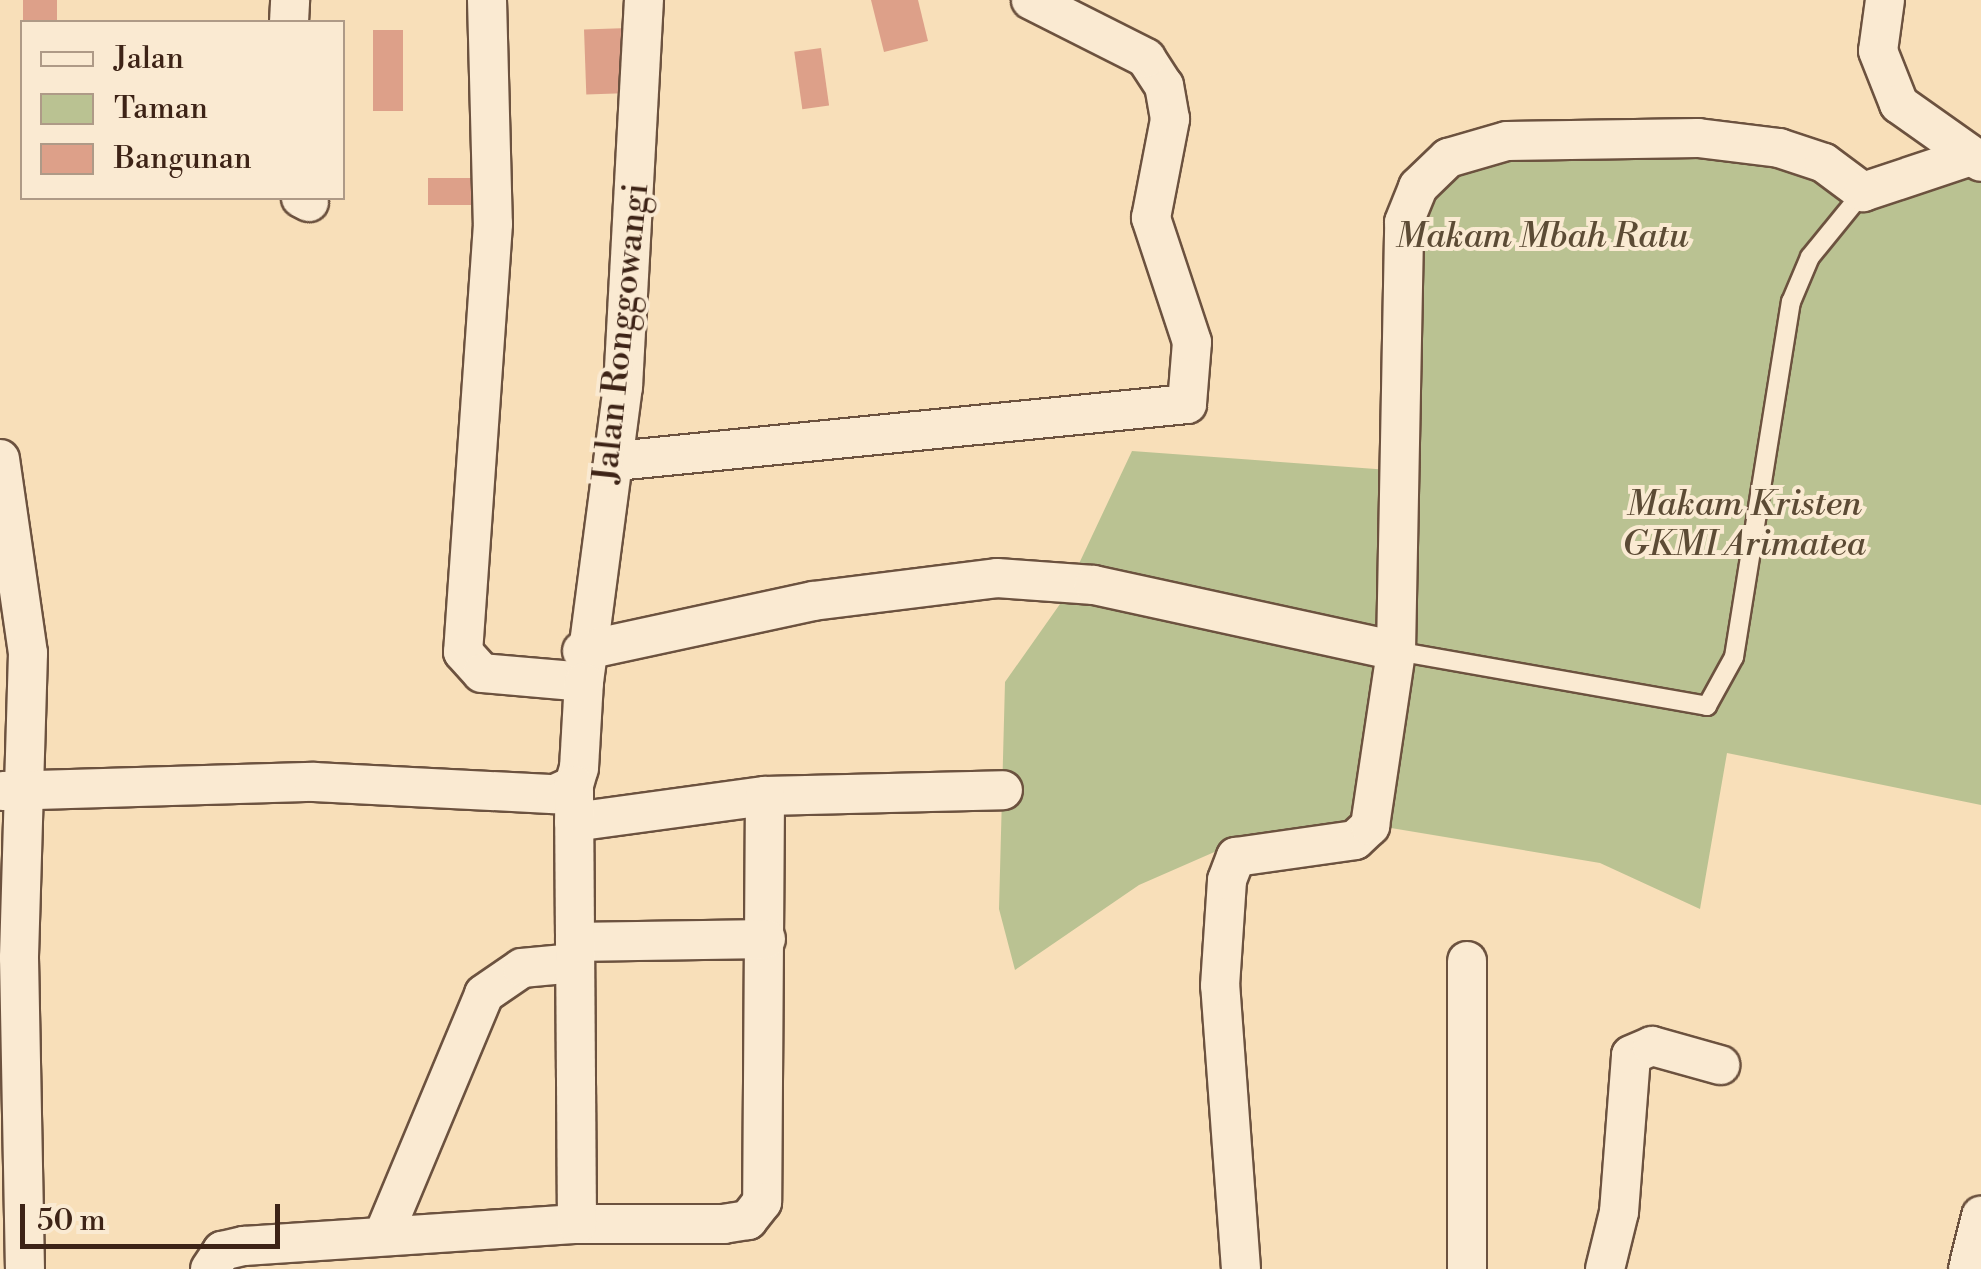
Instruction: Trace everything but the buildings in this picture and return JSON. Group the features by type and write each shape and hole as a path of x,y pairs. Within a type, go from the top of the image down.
{"street":[{"path":"487,0 493,224 463,652 482,673 583,666 813,601 997,578 1094,586 1396,651"},
{"name":"Jalan Ronggowangi","path":"577,1224 574,784 583,666 616,461 644,0"},
{"path":"616,461 1186,404 1192,342 1151,218 1170,119 1164,86 1146,58 1031,0"},
{"path":"1885,0 1878,51 1899,104 1976,159"},
{"path":"1240,1269 1220,986 1231,865 1250,852 1366,834 1396,651 1404,222 1418,187 1448,158 1494,143 1698,138 1779,148 1824,163 1864,192 1976,159"},
{"path":"0,459 14,654 13,790 24,1269"},
{"path":"13,790 314,782 537,795 574,784"},
{"path":"574,822 765,796 1003,790"},
{"path":"210,1269 222,1250 244,1246 577,1224 724,1224 756,1213 766,1174 765,796"},
{"path":"383,1236 484,994 522,968 575,952 766,939"},
{"path":"1467,961 1467,1269"},
{"path":"1605,1269 1619,1212 1631,1056 1652,1046 1720,1065"},
{"path":"1968,1269 1981,1216"}],"lane":[{"path":"1396,651 1707,706 1734,657 1791,302 1810,257 1864,192"}],"green space":[{"name":"Makam Kristen GKMI Arimatea","path":"1778,153 1867,196 1981,172 1981,805 1727,753 1700,909 1600,863 1355,822 1235,843 1139,885 1015,970 999,909 1005,682 1060,604 1132,451 1403,471 1408,223 1449,160"}],"park label":[{"name":"Makam Mbah Ratu","path":"1542,237"}]}
